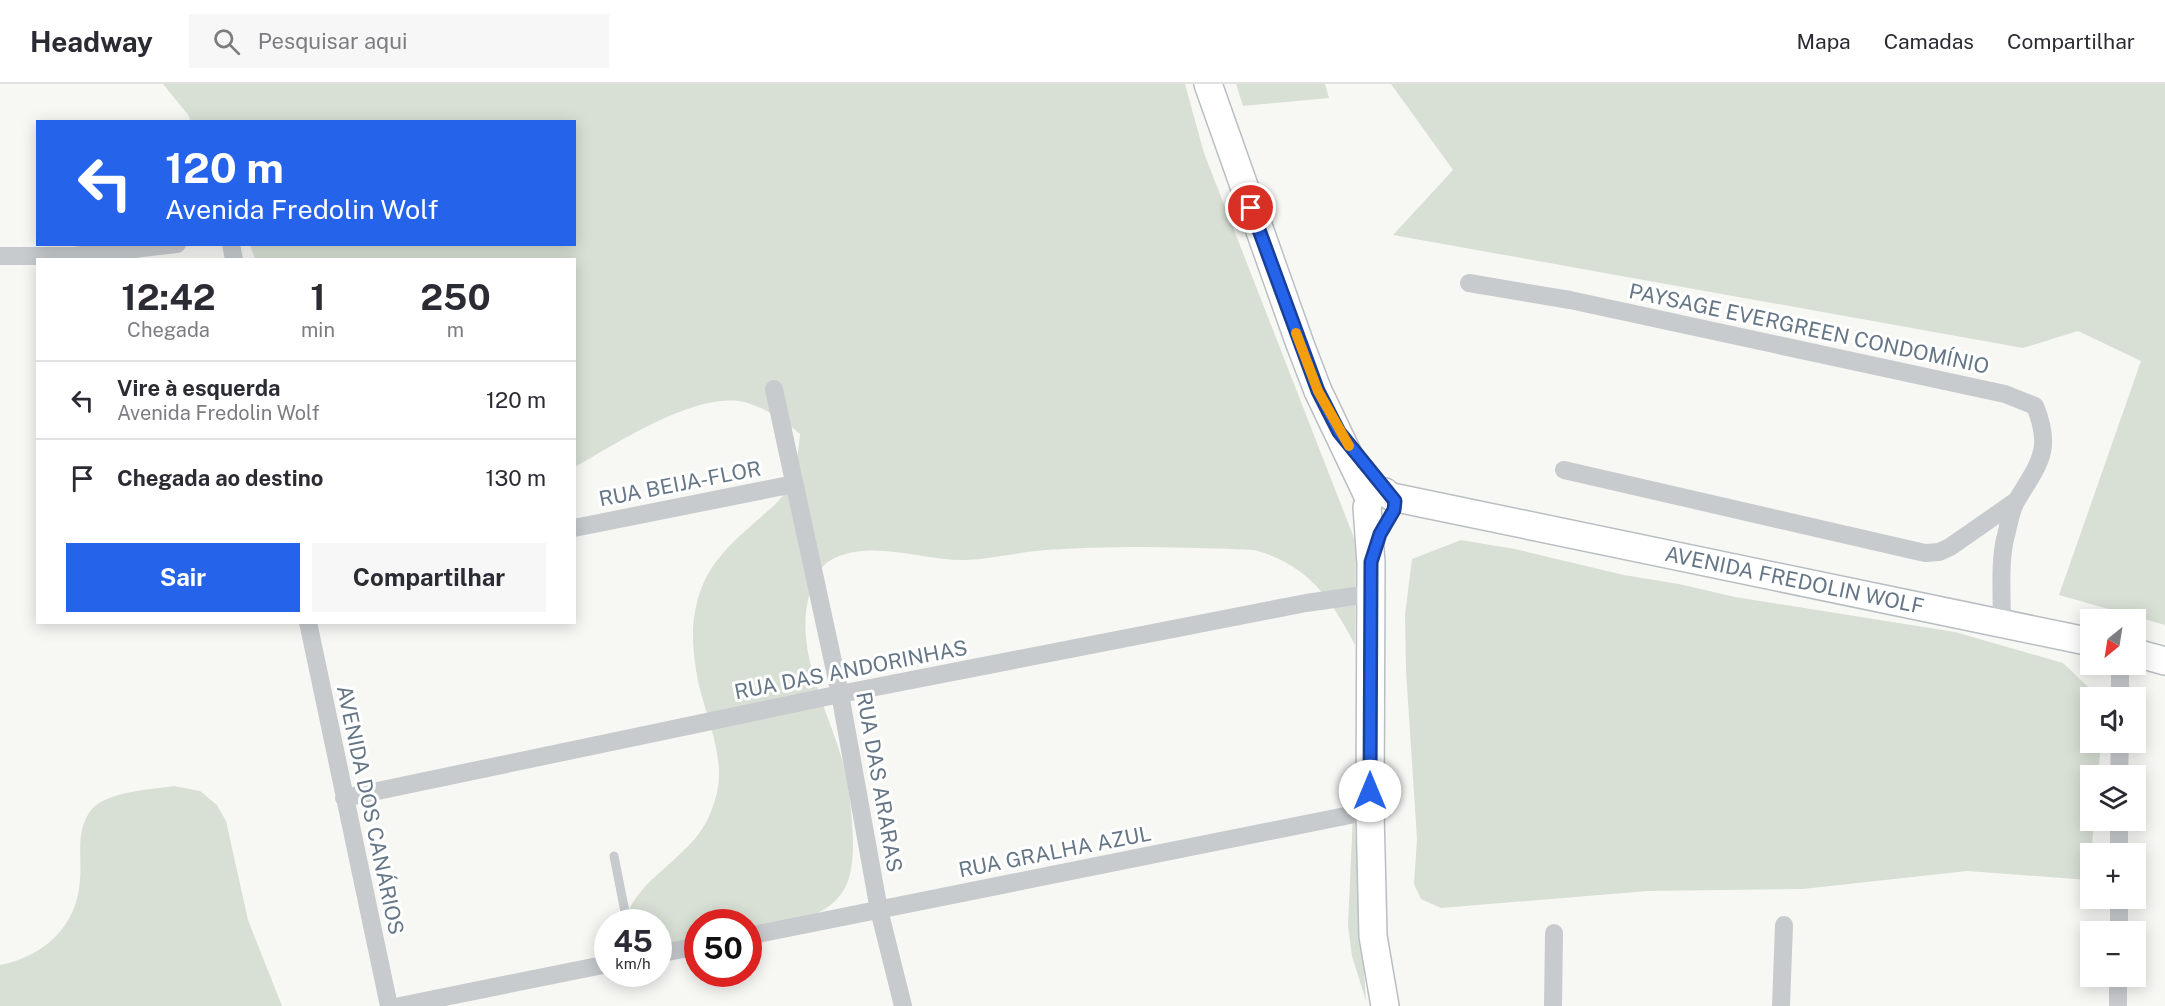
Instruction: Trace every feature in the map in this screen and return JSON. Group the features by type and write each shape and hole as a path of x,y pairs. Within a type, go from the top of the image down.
{"main road":[{"path":"1208,84 1318,391 1339,432 1383,505 1371,562 1369,594 1373,936 1385,1006"},
{"name":"AVENIDA FREDOLIN WOLF","path":"1383,505 1499,518 2080,640"},
{"path":"2146,656 2165,662"}],"street":[{"path":"0,256 73,258 162,246"},
{"name":"PAYSAGE EVERGREEN CONDOMÍNIO","path":"1469,283 1570,300 1993,392 2035,406 2044,426 2044,442 2037,468 2016,501 2005,538 2002,624"},
{"name":"RUA DAS ARARAS","path":"774,389 840,694 879,910 903,1006"},
{"name":"PAYSAGE EVERGREEN CONDOMÍNIO","path":"1564,470 1926,553 1939,552 1950,547 2016,501"},
{"name":"RUA BEIJA-FLOR","path":"576,528 794,484"},
{"name":"RUA DAS ANDORINHAS","path":"344,798 840,694 1306,603 1369,594"},
{"name":"AVENIDA DOS CANÁRIOS","path":"308,624 389,1006"},
{"name":"RUA GRALHA AZUL","path":"762,933 1370,811"},
{"path":"1781,1006 1784,925"},
{"path":"1553,1006 1554,933"},
{"path":"400,1006 594,967"},
{"path":"2118,987 2118,1006"}],"lane":[{"path":"614,856 624,909"}],"shaded area":[{"path":"163,84 1185,84 1204,153 1356,543 1355,645 1337,612 1315,585 1289,564 1254,550 1097,547 1046,550 965,560 897,552 863,551 831,560 821,569 812,585 806,610 806,632 813,675 842,759 848,789 853,848 849,879 837,899 819,912 762,928 762,909 684,909 684,946 672,948 672,909 629,909 647,885 694,840 706,822 715,800 719,768 717,751 696,670 693,622 696,607 705,579 720,556 775,505 786,491 795,470 800,434 767,411 744,402 725,401 703,404 634,433 576,466 576,258 255,258 250,246 576,246 576,120 190,120"},
{"path":"1236,84 1325,84 1329,98 1243,106"},
{"path":"1391,84 2165,84 2165,625 2146,620 2146,609 2108,609 2059,595 2141,361 2078,331 2023,348 1393,235 1453,170"},
{"path":"1461,540 1515,549 1624,575 1679,584 1735,597 1955,632 2063,663 2088,687 2080,687 2080,753 2100,753 2099,765 2080,765 2080,831 2093,831 2092,843 2080,843 2080,879 1967,871 1803,889 1648,891 1441,908 1421,899 1414,884 1417,839 1406,671 1405,615 1412,559"},
{"path":"174,786 200,791 217,805 226,821 248,920 282,1006 0,1006 0,965 16,961 44,947 65,925 73,911 80,879 81,834 92,809 99,803 119,795"},
{"path":"1354,791 1366,1001 1352,956 1348,926"}],"slow traffic":[{"path":"1296,333 1318,391 1339,432 1349,446"}],"route":[{"path":"1251,208 1318,391 1339,432 1385,492 1395,501 1394,510 1380,534 1371,562 1369,594 1370,791"}]}
